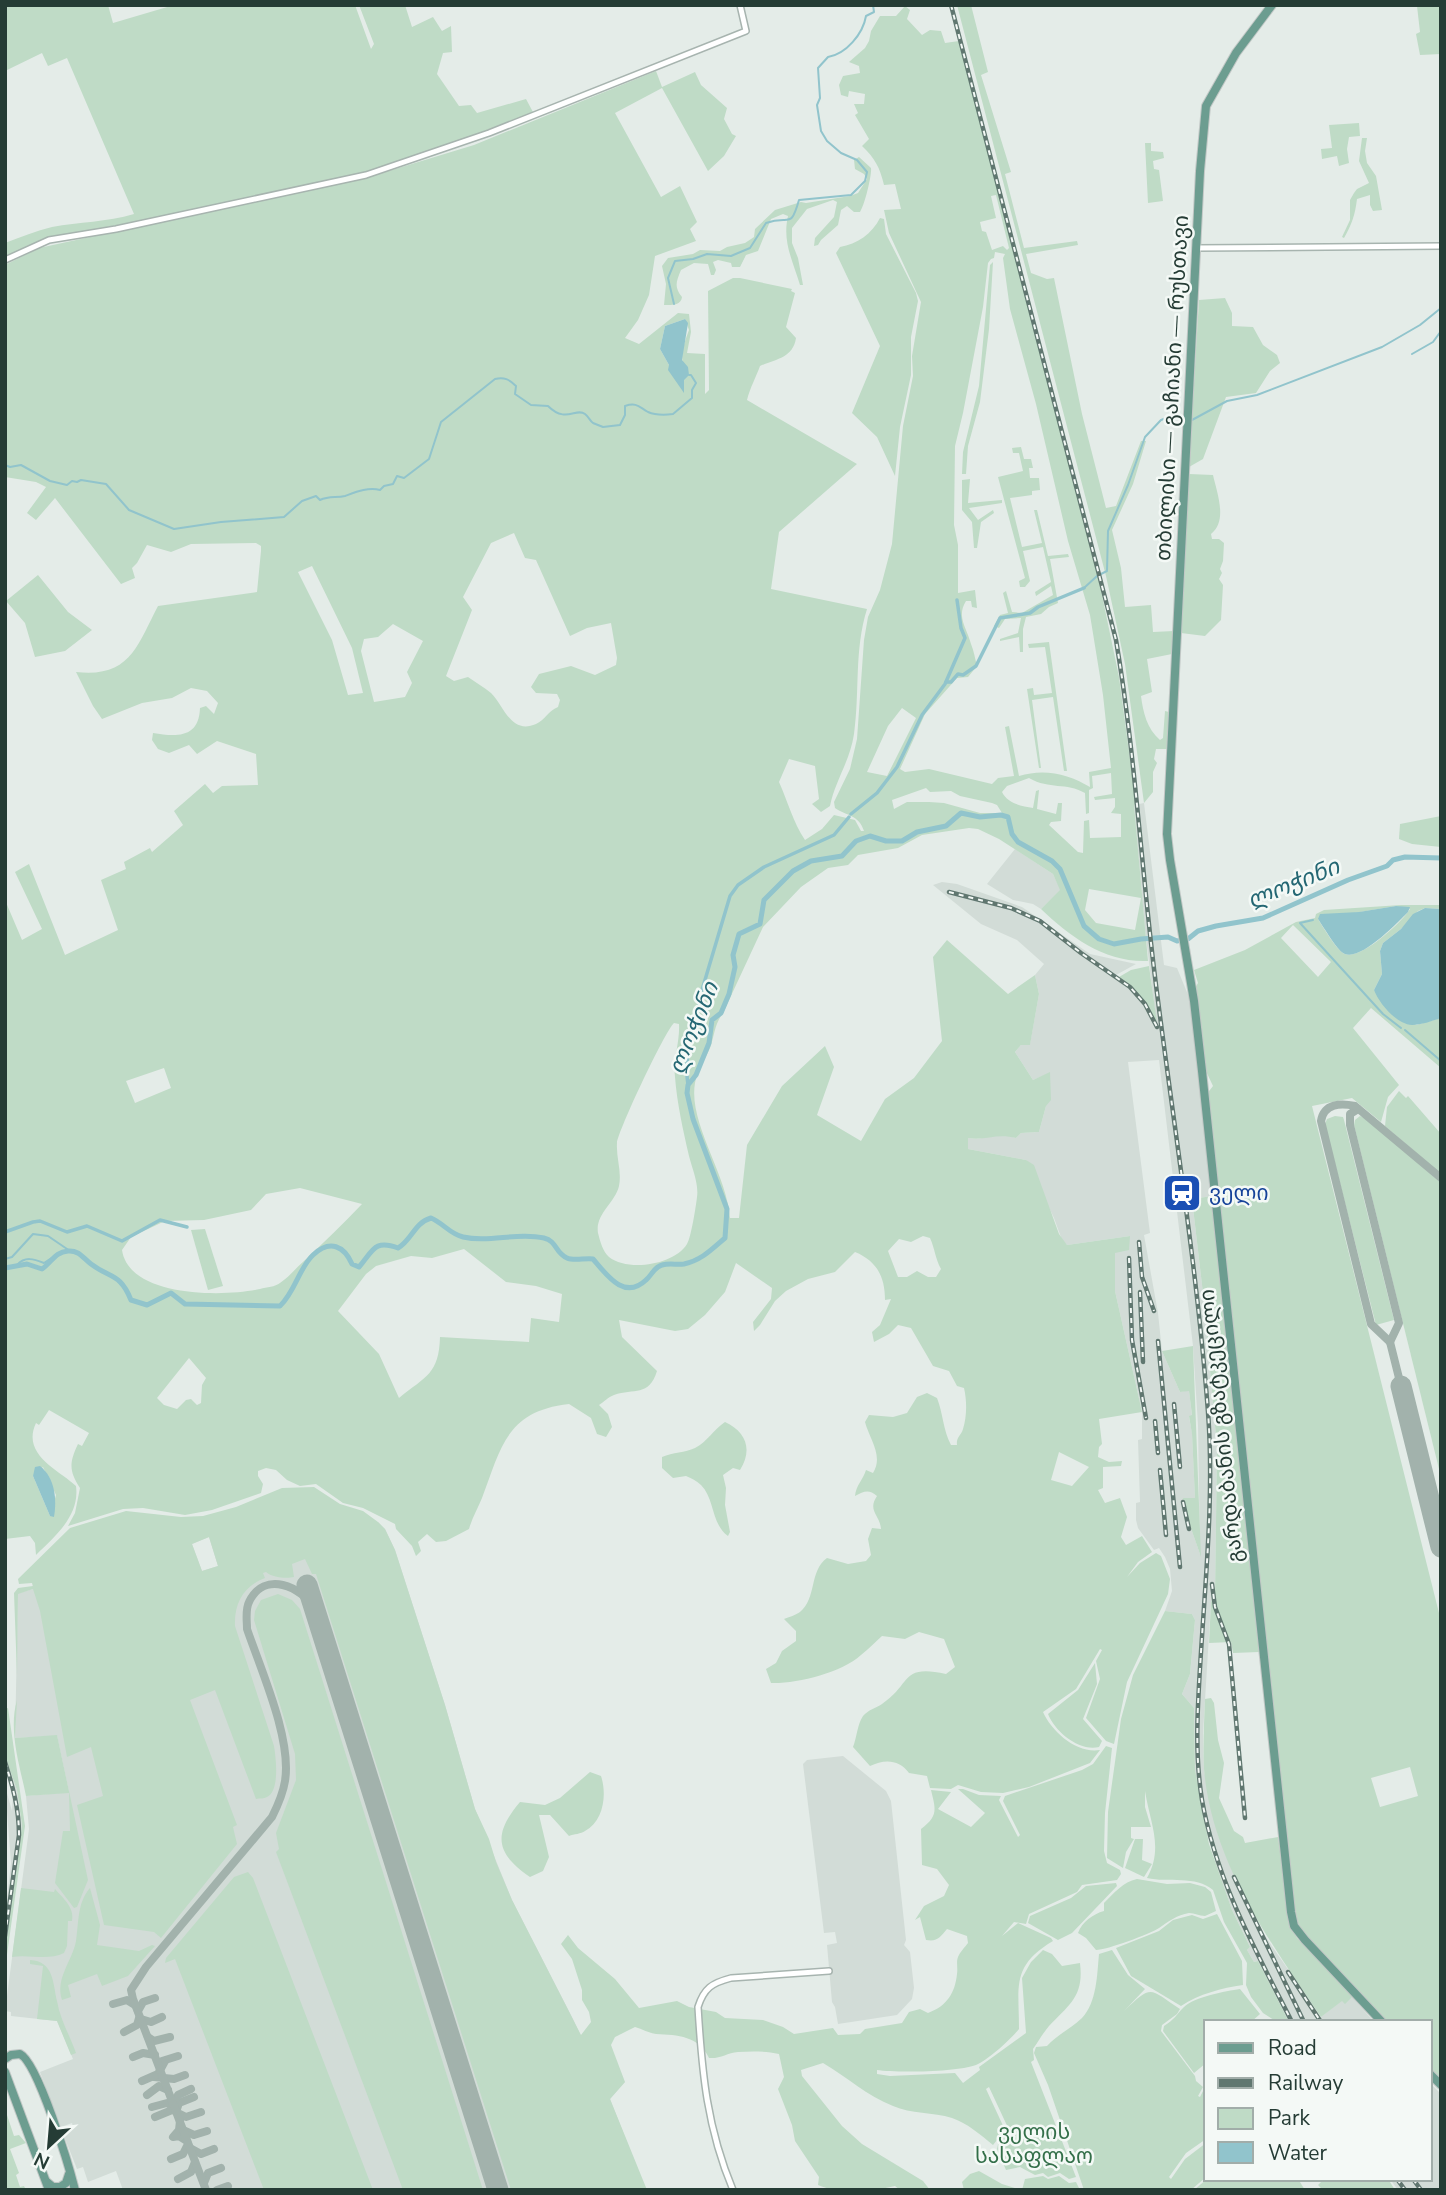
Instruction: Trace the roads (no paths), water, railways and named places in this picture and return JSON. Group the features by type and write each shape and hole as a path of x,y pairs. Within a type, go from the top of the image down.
{"main road":[{"name":"თბილისი — გაჩიანი — რუსთავი","path":"1168,794 1196,248 1206,106 1236,53 1272,5"},
{"name":"გარდაბანის გზატკეცილი","path":"1168,794 1167,834 1202,1071 1291,1912 1294,1926 1305,1940 1380,2020"},
{"path":"5,2059 11,2054 20,2054 29,2063 57,2131 75,2190"},
{"path":"5,2072 48,2186 63,2186 67,2181 68,2170"}],"street":[{"path":"5,260 49,240 116,229 366,175 489,134 746,31 740,5"},
{"path":"1196,248 1441,246"},
{"path":"733,2190 713,2137 705,2096 698,2007 702,1995 716,1982 730,1978 829,1971"}],"water":[{"path":"685,319 688,323 682,360 688,367 689,375 684,380 684,393 668,370 669,365 660,349 665,326"},
{"path":"1410,907 1379,939 1360,952 1352,954 1345,954 1339,949 1318,919 1320,914"},
{"path":"1425,908 1441,909 1441,1018 1412,1025 1400,1021 1389,1012 1374,990 1382,974 1380,951 1383,943 1401,929 1413,914"},
{"path":"40,1466 49,1476 54,1489 54,1517 50,1516 33,1476 35,1467"}],"waterway":[{"path":"674,304 668,278 675,261 707,254 731,256 750,248 766,223 791,219 799,200 851,195 865,181 867,172 857,160 841,153 827,141 821,131 817,105 820,98 818,68 828,57 841,52 853,42 866,16 874,12 873,5"},
{"path":"1192,420 1227,401 1257,395 1382,347 1420,325 1441,308"},
{"path":"1412,354 1433,342 1441,331"},
{"path":"5,465 21,465 50,481 67,485 81,480 106,484 129,510 174,529 284,517 302,501 316,496 320,500 367,490 380,490 393,484 397,476 404,478 429,459 441,422 495,379 504,378 511,382 516,386 515,394 531,405 548,406 565,415 582,412 593,423 603,427 620,425 625,415 625,406 629,405 638,406 654,414 673,414 692,398 696,383 689,375"},
{"path":"1084,588 1107,571 1108,531 1145,437 1161,420 1169,417 1183,419"},
{"path":"946,682 951,682 958,674 963,675 976,666 1000,618 1030,613 1084,588"},
{"path":"851,814 877,793 897,767 922,715 945,684 965,638 957,600"},
{"name":"ლოჭინი","path":"5,1268 27,1264 42,1269 60,1253 72,1251 119,1281 131,1300 147,1305 171,1293 185,1304 280,1306 290,1294 308,1260 319,1250 331,1246 341,1249 352,1264 359,1267 375,1248 384,1245 398,1248 425,1220 431,1218 454,1233 473,1239 524,1236 544,1238 567,1258 593,1259 610,1278 623,1287 638,1286 659,1266 696,1260 725,1238 727,1209 693,1119 687,1093 688,1085 696,1075 709,1043 712,1020 721,1013 729,994 735,967 733,955 739,934 760,924 764,900 793,871 811,861 842,856 856,841 870,836 886,841 902,841 917,832 946,826 961,813 980,817 1001,815 1008,817 1012,834 1018,842 1052,861 1060,869 1084,926 1099,939 1114,944 1168,937 1177,941 1188,939 1198,931 1263,918 1348,880 1387,866 1393,860 1405,857 1441,858"},
{"path":"688,1085 688,1052 702,997 699,993 730,896 738,885 764,867 834,835 849,817"},
{"path":"1313,920 1300,923 1383,1014 1401,1028"},
{"path":"1405,1030 1441,1061"},
{"path":"5,1232 40,1221 67,1232 87,1226 122,1241 160,1220 187,1227"},
{"path":"5,1259 12,1257 33,1234 48,1236 70,1251"},
{"path":"17,1265 26,1259 44,1263 53,1257"}],"railway":[{"path":"951,5 1116,640 1128,724 1155,977 1191,1248 1208,1412 1210,1502 1197,1745 1202,1800 1208,1830 1227,1887 1251,1942 1291,2020"},
{"path":"949,892 1011,908 1040,921 1130,987 1145,1004 1157,1027"},
{"path":"1139,1242 1142,1277 1154,1311"},
{"path":"1129,1258 1132,1340 1146,1418"},
{"path":"1140,1292 1143,1362"},
{"path":"1158,1341 1180,1567"},
{"path":"1174,1404 1180,1467"},
{"path":"1155,1421 1158,1453"},
{"path":"1160,1470 1166,1535"},
{"path":"1183,1502 1189,1529"},
{"path":"1212,1584 1215,1607 1229,1644 1245,1818"},
{"path":"5,1762 15,1798 19,1835 5,1936"},
{"path":"1234,1877 1303,2020"},
{"path":"1288,1972 1320,2020"},
{"path":"1398,2181 1405,2190"},
{"path":"1414,2181 1421,2190"}],"place":[{"name":"ველი","path":"1182,1193"}],"park label":[{"name":"ველის სასაფლაო","path":"1034,2144"}]}
